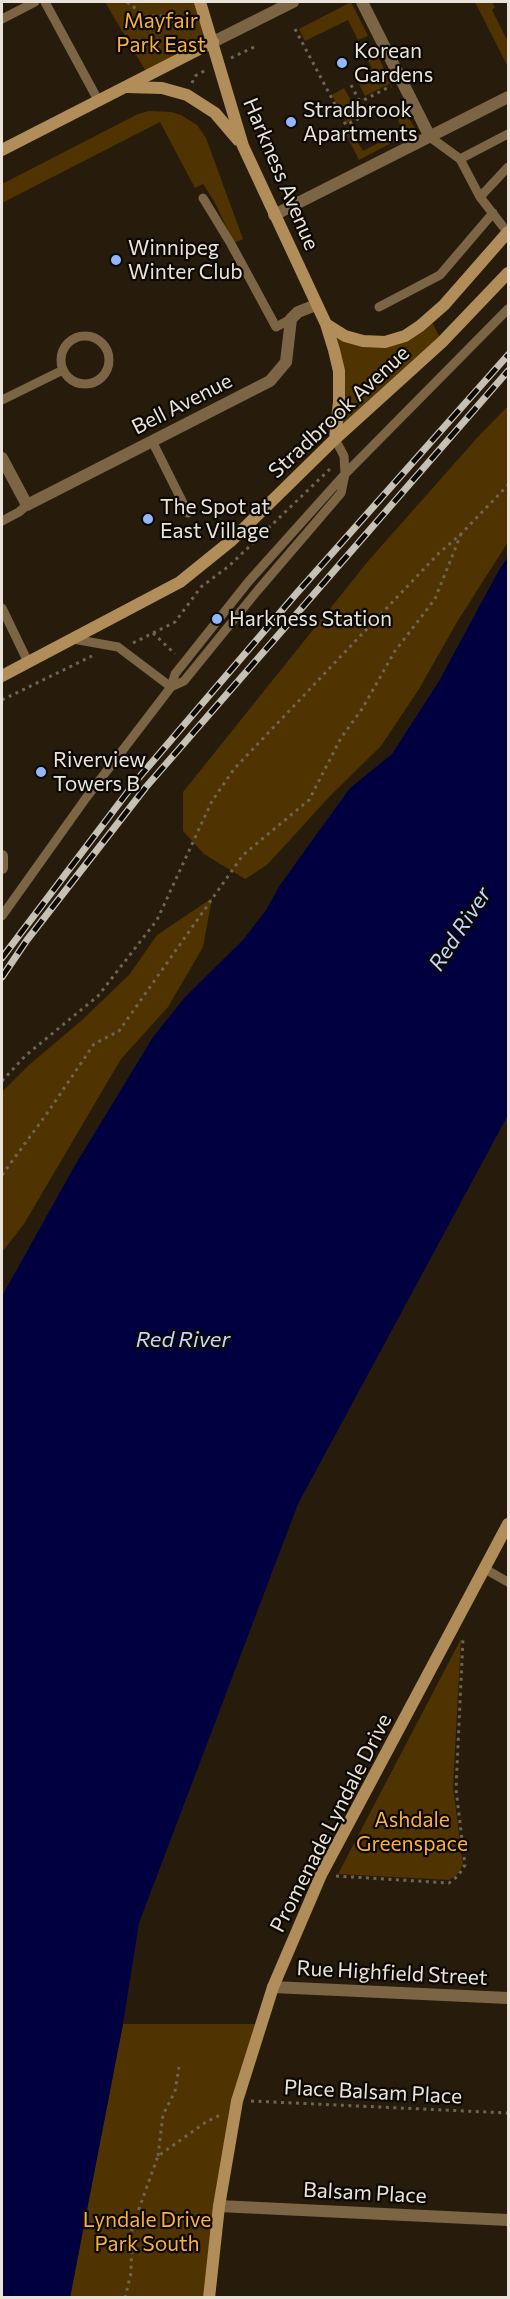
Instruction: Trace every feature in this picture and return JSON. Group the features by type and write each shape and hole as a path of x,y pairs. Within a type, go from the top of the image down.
{"main road":[{"name":"Harkness Avenue","path":"200,2 243,146 326,324 339,370 335,439"},
{"path":"2,150 213,42"},
{"path":"124,87 162,88 187,95 215,113 243,146"},
{"name":"Stradbrook Avenue","path":"326,324 345,336 363,341 385,342 405,336 444,305 508,232"},
{"name":"Stradbrook Avenue","path":"2,676 180,582 232,540 335,439 442,342 508,273"},
{"name":"Promenade Lyndale Drive","path":"209,2298 219,2206 236,2104 273,1987 321,1875 508,1524"}],"street":[{"path":"213,42 293,2"},
{"path":"362,2 430,137"},
{"path":"274,215 508,97"},
{"path":"291,319 298,312 316,305"},
{"name":"Bell Avenue","path":"27,505 270,381 286,362 291,319"},
{"path":"2,458 27,505"},
{"path":"2,856 2,868"},
{"name":"Rue Highfield Street","path":"273,1987 508,1998"},
{"name":"Balsam Place","path":"219,2206 508,2220"}],"lane":[{"path":"2,19 34,2"},
{"path":"45,2 98,100"},
{"path":"460,159 508,134"},
{"path":"430,137 460,159 480,197 508,232"},
{"path":"480,197 508,167"},
{"path":"203,198 276,327 291,319"},
{"path":"379,307 440,275 493,213"},
{"path":"2,916 86,798 171,687 175,674 242,590 345,474 508,309"},
{"path":"79,337 96,338 110,357 106,373 93,383 79,384 67,376 63,370 62,354 66,346 79,337"},
{"path":"2,400 63,370"},
{"path":"335,439 344,456 345,474"},
{"path":"152,441 188,513"},
{"path":"2,521 27,505"},
{"path":"2,608 28,662"},
{"path":"73,639 118,647 171,687"},
{"path":"485,1569 508,1582"}],"path":[{"path":"127,2 146,16 177,16"},
{"path":"295,28 346,125 362,117 356,104 402,81"},
{"path":"351,85 360,102"},
{"path":"132,643 175,622 201,587 229,566 336,463"},
{"path":"2,1081 25,1056 99,996 157,920 212,801 234,769 438,554 462,534 508,485"},
{"path":"2,1174 94,1044 119,1031 243,855 309,800 341,738 362,709 395,651 435,599 462,534"},
{"path":"153,633 174,655"},
{"path":"2,700 92,656"},
{"path":"321,1875 449,1883 458,1876 465,1865 456,1789 465,1606"},
{"path":"125,2298 131,2273 132,2228 158,2157 163,2115 175,2091 179,2067"},
{"path":"158,2157 206,2122 236,2104"},
{"name":"Place Balsam Place","path":"236,2104 508,2113"}],"green space":[{"name":"Mayfair Park East","path":"105,2 200,2 213,42 148,75"},
{"path":"351,2 368,36 358,40 348,20 305,41 299,29"},
{"path":"475,2 492,2 495,7 492,10 508,42 508,67"},
{"path":"376,52 391,83 365,96 358,82 368,77 366,71 372,68 366,57"},
{"path":"344,88 360,116 347,123 332,95"},
{"path":"149,111 171,112 197,125 206,138 243,239 234,243 214,201 203,184 195,188 160,122 2,203 2,184 138,114"},
{"path":"401,117 409,118 416,130 359,160 344,130 348,127 363,151 403,130 398,121"},
{"path":"430,318 442,342 335,439 335,331 378,342"},
{"path":"508,406 508,542 457,622 419,689 381,746 330,796 267,865 245,879 204,854 183,831 183,792 369,560"},
{"path":"212,898 203,947 168,1007 121,1059 24,1224 2,1252 2,1092 129,975 157,935"},
{"name":"Ashdale Greenspace","path":"461,1639 453,1787 463,1865 457,1875 449,1880 338,1874"},
{"name":"Lyndale Drive Park South","path":"123,2024 261,2024 232,2109 205,2297 70,2298"}],"water":[{"name":"Red River","path":"508,557 508,1115 298,1504 139,1923 123,2024 70,2297 2,2297 2,1296 74,1167 153,1037 185,997 243,940 350,788 392,754 439,681"}],"railway":[{"path":"2,958 136,781 296,594 508,355"},
{"path":"2,977 27,940 146,787 508,371"}],"place":[{"name":"Korean Gardens","path":"342,63"},
{"name":"Stradbrook Apartments","path":"291,122"},
{"name":"Winnipeg Winter Club","path":"116,260"},
{"name":"The Spot at East Village","path":"148,519"},
{"name":"Harkness Station","path":"217,619"},
{"name":"Riverview Towers B","path":"41,772"}]}
